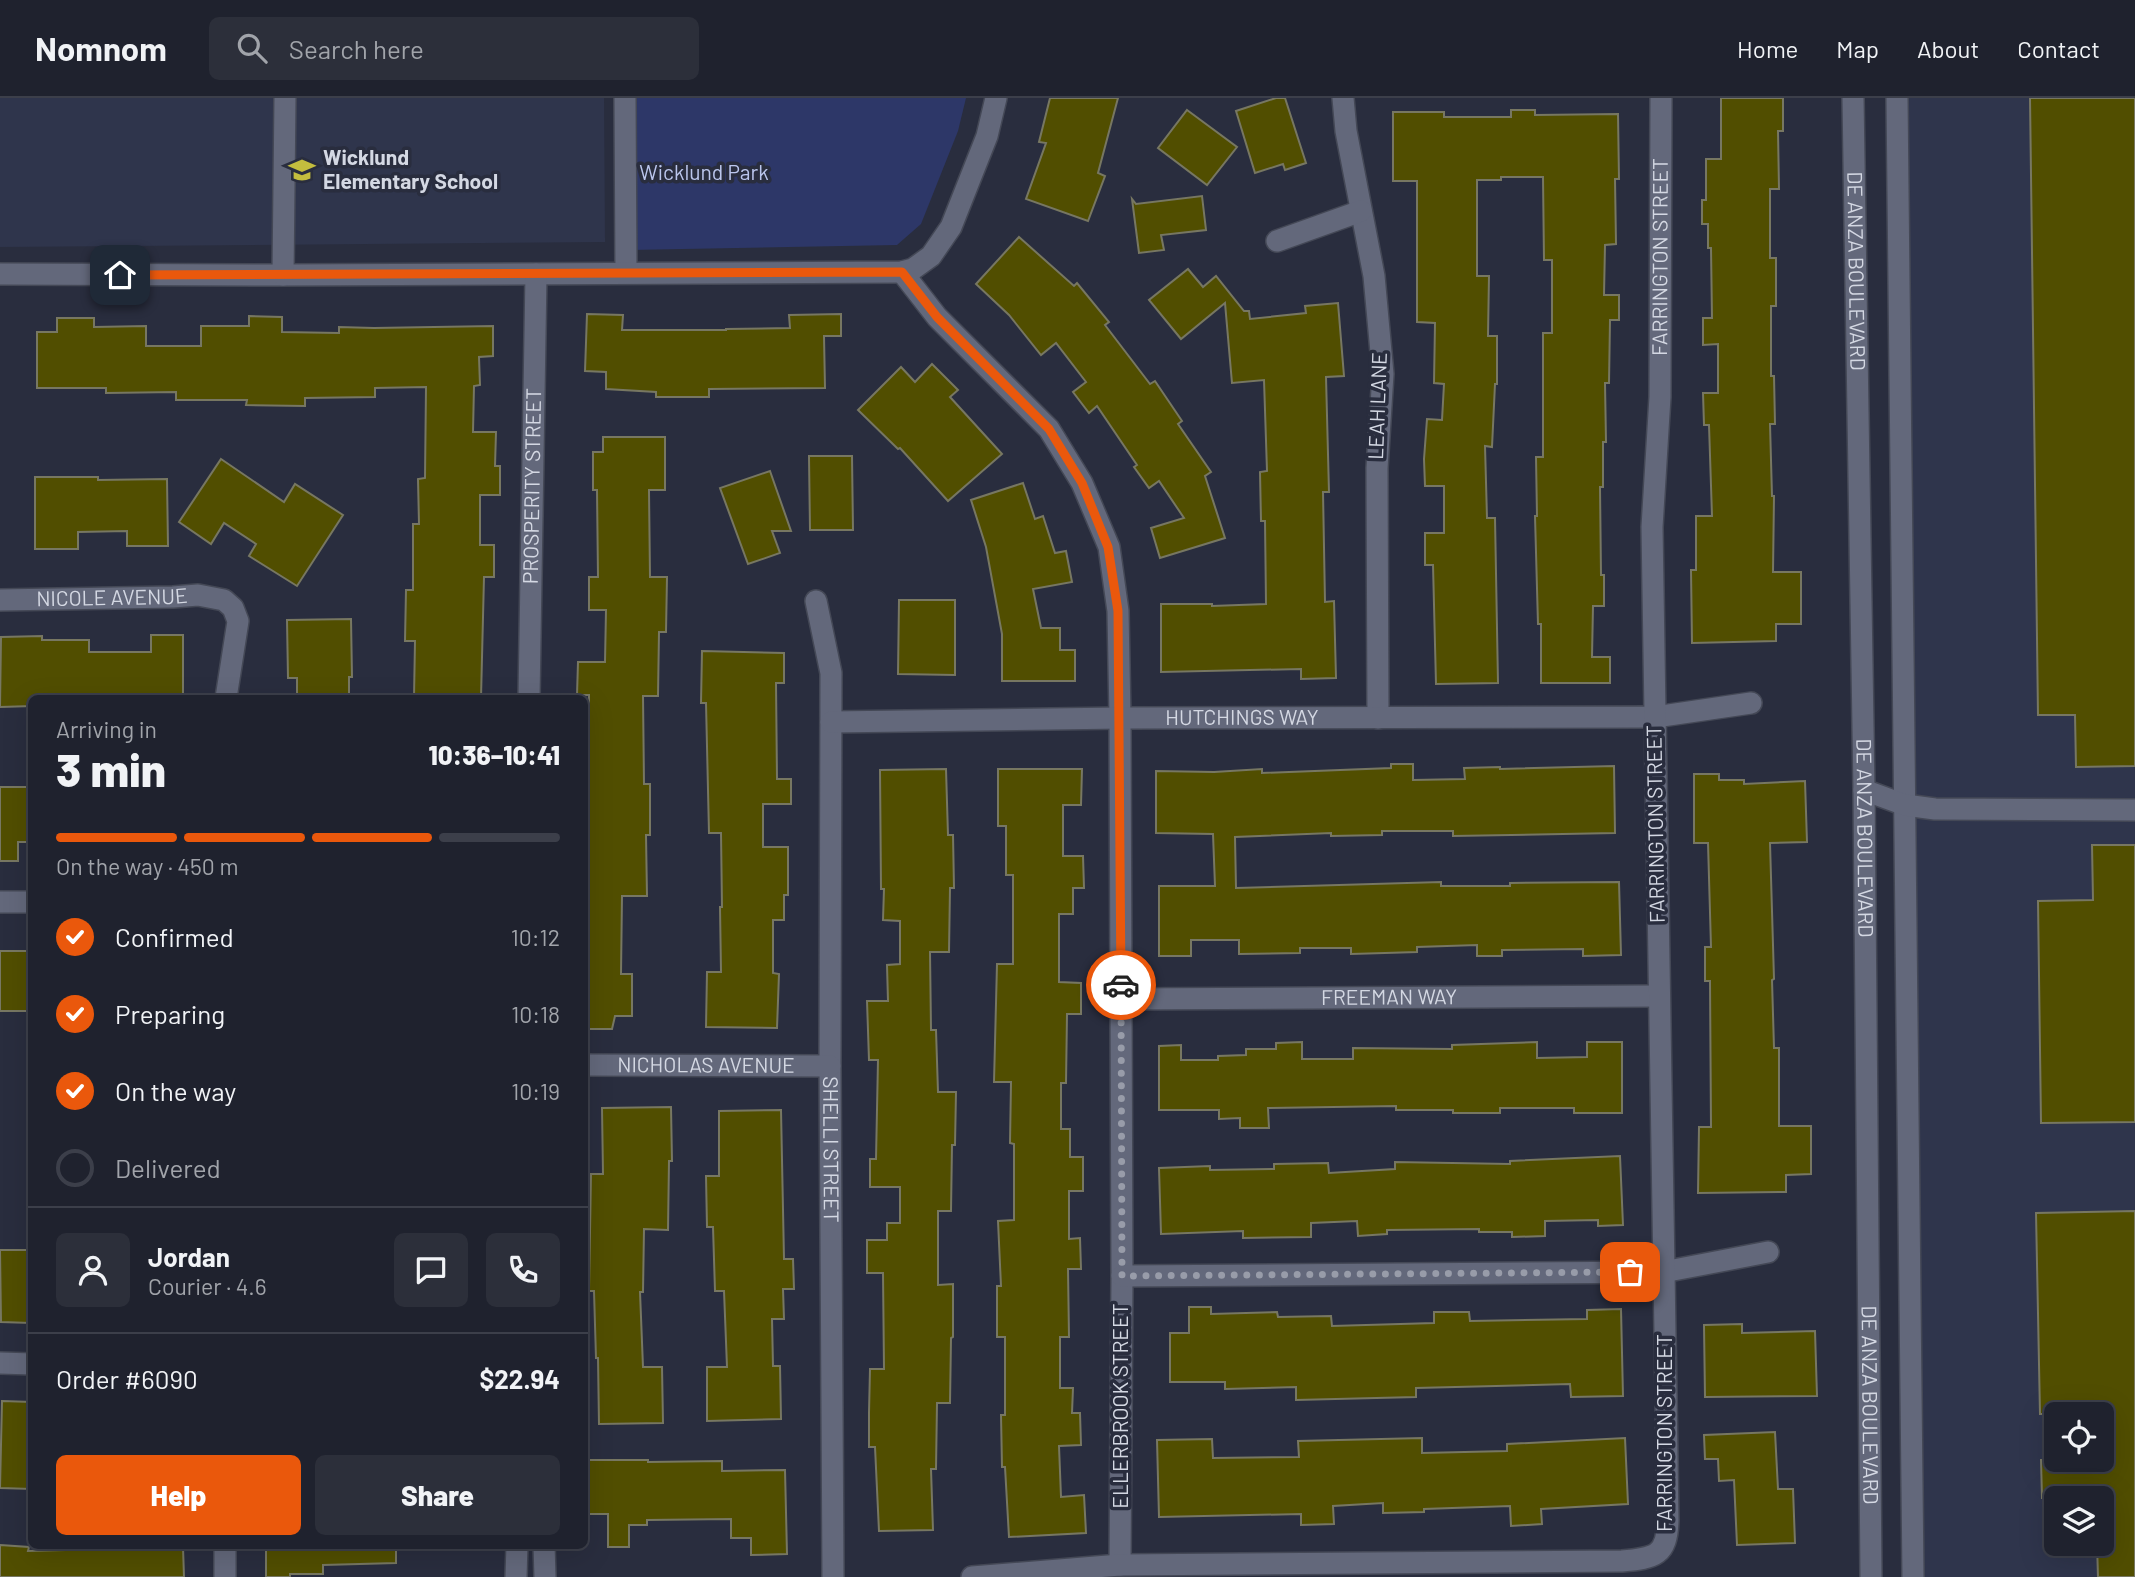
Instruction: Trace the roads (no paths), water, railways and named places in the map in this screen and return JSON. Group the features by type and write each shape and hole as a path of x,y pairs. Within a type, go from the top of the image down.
{"street":[{"path":"283,275 285,98"},
{"path":"625,98 626,272"},
{"path":"0,274 902,272 913,269 931,256 951,227 987,136 996,98"},
{"name":"LEAH LANE","path":"1343,98 1346,131 1374,276 1383,374 1377,468 1378,718"},
{"name":"FARRINGTON STREET","path":"1120,1564 1596,1562 1646,1559 1662,1550 1668,1536 1652,527 1661,397 1661,98"},
{"name":"DE ANZA BOULEVARD","path":"1853,98 1864,790 1871,1577"},
{"name":"DE ANZA BOULEVARD","path":"1897,98 1913,1577"},
{"path":"1277,241 1361,211"},
{"name":"ELLERBROOK STREET","path":"902,272 937,317 1049,429 1082,483 1111,560 1118,611 1120,718 1120,1564"},
{"name":"PROSPERITY STREET","path":"529,695 536,274"},
{"name":"NICOLE AVENUE","path":"0,600 198,595 224,600 233,608 238,621 226,695"},
{"name":"SHELLI STREET","path":"816,601 831,673 833,1577"},
{"name":"HUTCHINGS WAY","path":"831,722 1120,718 1655,717 1751,703"},
{"path":"1864,790 1905,805 1935,809 2135,810"},
{"path":"0,902 28,902"},
{"name":"FREEMAN WAY","path":"1121,999 1658,996"},
{"name":"NICHOLAS AVENUE","path":"588,1065 830,1066"},
{"path":"1122,1276 1663,1272 1768,1252"},
{"path":"0,1363 28,1364"},
{"path":"225,1549 225,1577"},
{"path":"516,1577 517,1549"},
{"path":"544,1549 545,1577"},
{"path":"972,1577 1120,1564"}],"place":[{"name":"Wicklund Elementary School","path":"302,170"}],"park label":[{"name":"Wicklund Park","path":"704,173"}]}
